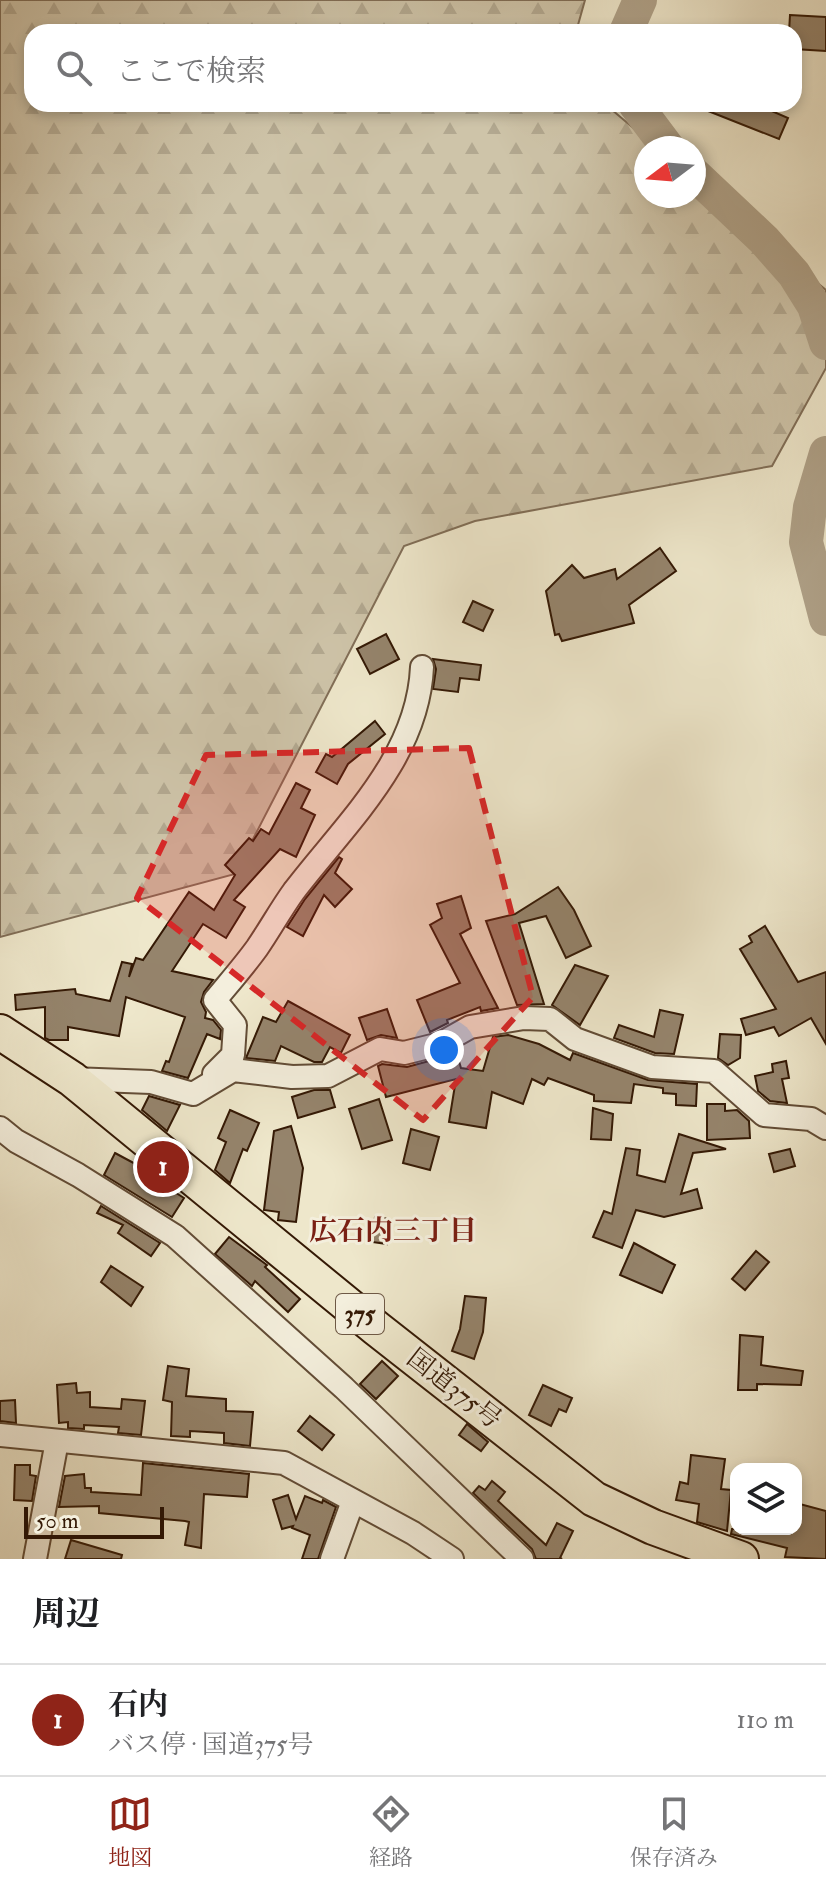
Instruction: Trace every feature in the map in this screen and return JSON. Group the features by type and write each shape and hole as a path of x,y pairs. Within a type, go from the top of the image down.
{"highway":[{"name":"国道375号","path":"0,1032 72,1079 376,1328 594,1499 653,1527 741,1559"}],"street":[{"path":"193,1094 233,1055 235,1025 215,1000 391,766 412,726 422,684 422,667"},
{"path":"72,1079 151,1082 193,1094 233,1070 292,1077 328,1076 380,1049 404,1053 440,1044 470,1027 524,1018 550,1019 575,1039 652,1067 714,1071 764,1115 811,1119 826,1128"},
{"path":"0,1128 16,1141 78,1175 175,1236 344,1388 522,1559"},
{"path":"0,1435 284,1463 413,1533 452,1559"},
{"path":"35,1559 57,1441"},
{"path":"332,1559 353,1501"}],"highlighted area":[{"path":"469,748 533,997 423,1120 137,898 206,755"}],"green space":[{"path":"0,0 585,0 578,24 24,24 24,112 614,112 643,136 634,136 634,208 706,208 706,189 826,290 826,368 772,466 475,521 404,546 235,874 0,937"}],"building":[{"path":"790,15 826,17 826,51 802,50 802,24 789,24"},
{"path":"711,112 774,112 788,118 779,139"},
{"path":"660,548 676,571 629,605 634,623 562,641 559,634 555,635 546,591 572,565 584,578 615,569 617,579"},
{"path":"473,601 493,610 483,631 463,622"},
{"path":"386,634 399,659 370,674 357,649"},
{"path":"433,659 481,665 479,680 460,678 458,692 433,689 436,669"},
{"path":"375,721 385,734 348,764 337,784 316,772 326,754 332,757"},
{"path":"296,783 310,790 301,808 315,815 296,857 280,849 234,900 245,907 226,938 203,924 172,971 213,980 201,1002 206,1012 205,1018 213,1020 221,1030 220,1039 207,1034 188,1078 162,1071 166,1061 169,1062 185,1017 126,997 119,1036 68,1027 68,1040 49,1040 45,1038 45,1007 16,1010 15,995 75,989 76,994 110,1001 122,962 132,964 129,977 136,958 143,960 189,892 214,910 235,875 225,865 249,838 253,841 261,829 269,834"},
{"path":"339,857 342,859 335,873 352,889 335,907 324,895 303,936 287,927 305,899"},
{"path":"558,887 574,910 591,946 566,958 546,916 519,923 544,1004 517,1005 486,921 515,914"},
{"path":"461,896 471,928 460,934 498,1008 481,1011 480,1007 447,1020 448,1023 430,1032 417,1000 460,983 430,925 442,918 437,904"},
{"path":"765,926 798,982 826,972 826,1044 811,1018 779,1036 774,1027 746,1035 741,1019 776,1009 740,949 752,942 749,936"},
{"path":"575,965 608,976 580,1025 552,1005"},
{"path":"288,1001 350,1035 341,1053 330,1047 322,1062 314,1062 281,1046 275,1061 246,1058 263,1017 276,1022"},
{"path":"387,1009 397,1038 381,1035 367,1040 359,1018"},
{"path":"660,1010 683,1015 674,1054 655,1053 614,1038 619,1025 654,1037"},
{"path":"720,1034 741,1035 740,1058 728,1065 718,1058"},
{"path":"508,1035 539,1044 570,1060 573,1053 648,1080 697,1084 696,1106 676,1105 676,1094 663,1093 663,1088 634,1084 631,1103 594,1101 594,1095 548,1078 544,1085 532,1079 523,1104 492,1092 486,1128 449,1122 456,1079 386,1097 378,1066 407,1067 456,1051 461,1068 483,1071 493,1037"},
{"path":"786,1061 789,1078 782,1079 787,1103 770,1101 758,1091 755,1076 773,1072 772,1064"},
{"path":"314,1090 330,1090 335,1107 298,1118 292,1097"},
{"path":"149,1096 180,1105 167,1131 142,1110"},
{"path":"379,1099 392,1140 362,1149 349,1109"},
{"path":"707,1104 725,1104 725,1111 737,1110 749,1121 750,1138 707,1140"},
{"path":"593,1108 613,1114 611,1140 591,1139"},
{"path":"230,1110 259,1123 247,1151 243,1149 230,1183 215,1170 226,1142 218,1138"},
{"path":"291,1126 303,1168 296,1222 278,1220 279,1212 264,1210 274,1131"},
{"path":"411,1129 439,1137 430,1170 403,1163"},
{"path":"679,1134 726,1149 693,1153 681,1194 697,1189 702,1208 664,1217 636,1210 622,1248 593,1237 604,1211 612,1214 626,1148 640,1150 637,1175 665,1182"},
{"path":"790,1149 795,1166 774,1172 769,1154"},
{"path":"115,1153 156,1175 154,1179 184,1198 172,1217 104,1175"},
{"path":"101,1206 160,1243 151,1256 118,1233 123,1225 97,1213"},
{"path":"375,1217 390,1219 387,1244 372,1242"},
{"path":"229,1237 267,1265 265,1267 300,1299 288,1312 255,1281 252,1286 215,1254"},
{"path":"634,1243 675,1265 662,1293 620,1275"},
{"path":"756,1251 769,1262 745,1290 732,1279"},
{"path":"111,1266 143,1287 131,1306 101,1282"},
{"path":"465,1296 486,1298 483,1332 474,1359 452,1351 460,1329"},
{"path":"740,1335 763,1337 761,1365 803,1371 801,1385 757,1384 757,1390 738,1390"},
{"path":"382,1361 398,1376 376,1399 360,1384"},
{"path":"168,1366 189,1369 186,1396 226,1399 226,1411 253,1412 250,1446 224,1443 224,1433 190,1431 190,1437 171,1436 172,1402 163,1400"},
{"path":"76,1383 77,1393 90,1392 90,1407 121,1409 122,1399 145,1401 141,1435 118,1433 119,1427 84,1425 84,1429 68,1428 68,1422 59,1423 57,1385"},
{"path":"543,1385 572,1398 566,1412 559,1409 551,1426 529,1415"},
{"path":"15,1400 16,1423 0,1421 0,1401"},
{"path":"310,1416 334,1435 322,1450 298,1431"},
{"path":"467,1424 488,1442 481,1451 459,1435"},
{"path":"691,1455 725,1459 721,1489 730,1490 727,1531 697,1522 699,1504 676,1500 680,1482 688,1484"},
{"path":"143,1463 249,1474 247,1497 204,1494 201,1548 185,1545 189,1522 99,1513 99,1506 59,1507 65,1476 84,1474 85,1488 91,1488 91,1492 141,1495"},
{"path":"15,1465 30,1465 30,1475 36,1476 32,1501 14,1500"},
{"path":"492,1481 505,1492 498,1501 546,1545 557,1523 573,1531 562,1559 536,1559 532,1549 473,1493 479,1486 485,1490"},
{"path":"288,1495 296,1519 305,1496 336,1507 318,1559 302,1559 310,1535 293,1526 282,1529 273,1500"},
{"path":"802,1505 826,1511 826,1559 785,1557 787,1548 735,1535 802,1535"},
{"path":"71,1540 122,1555 121,1559 65,1559"}],"waterway":[{"path":"630,24 640,0"},
{"path":"641,112 659,136"},
{"path":"706,185 764,240 794,274 814,306 826,343"},
{"path":"826,453 810,507 806,542 826,619"}],"place":[{"name":"石内","path":"163,1167"}],"district":[{"name":"広石内三丁目","path":"393,1231"}]}
